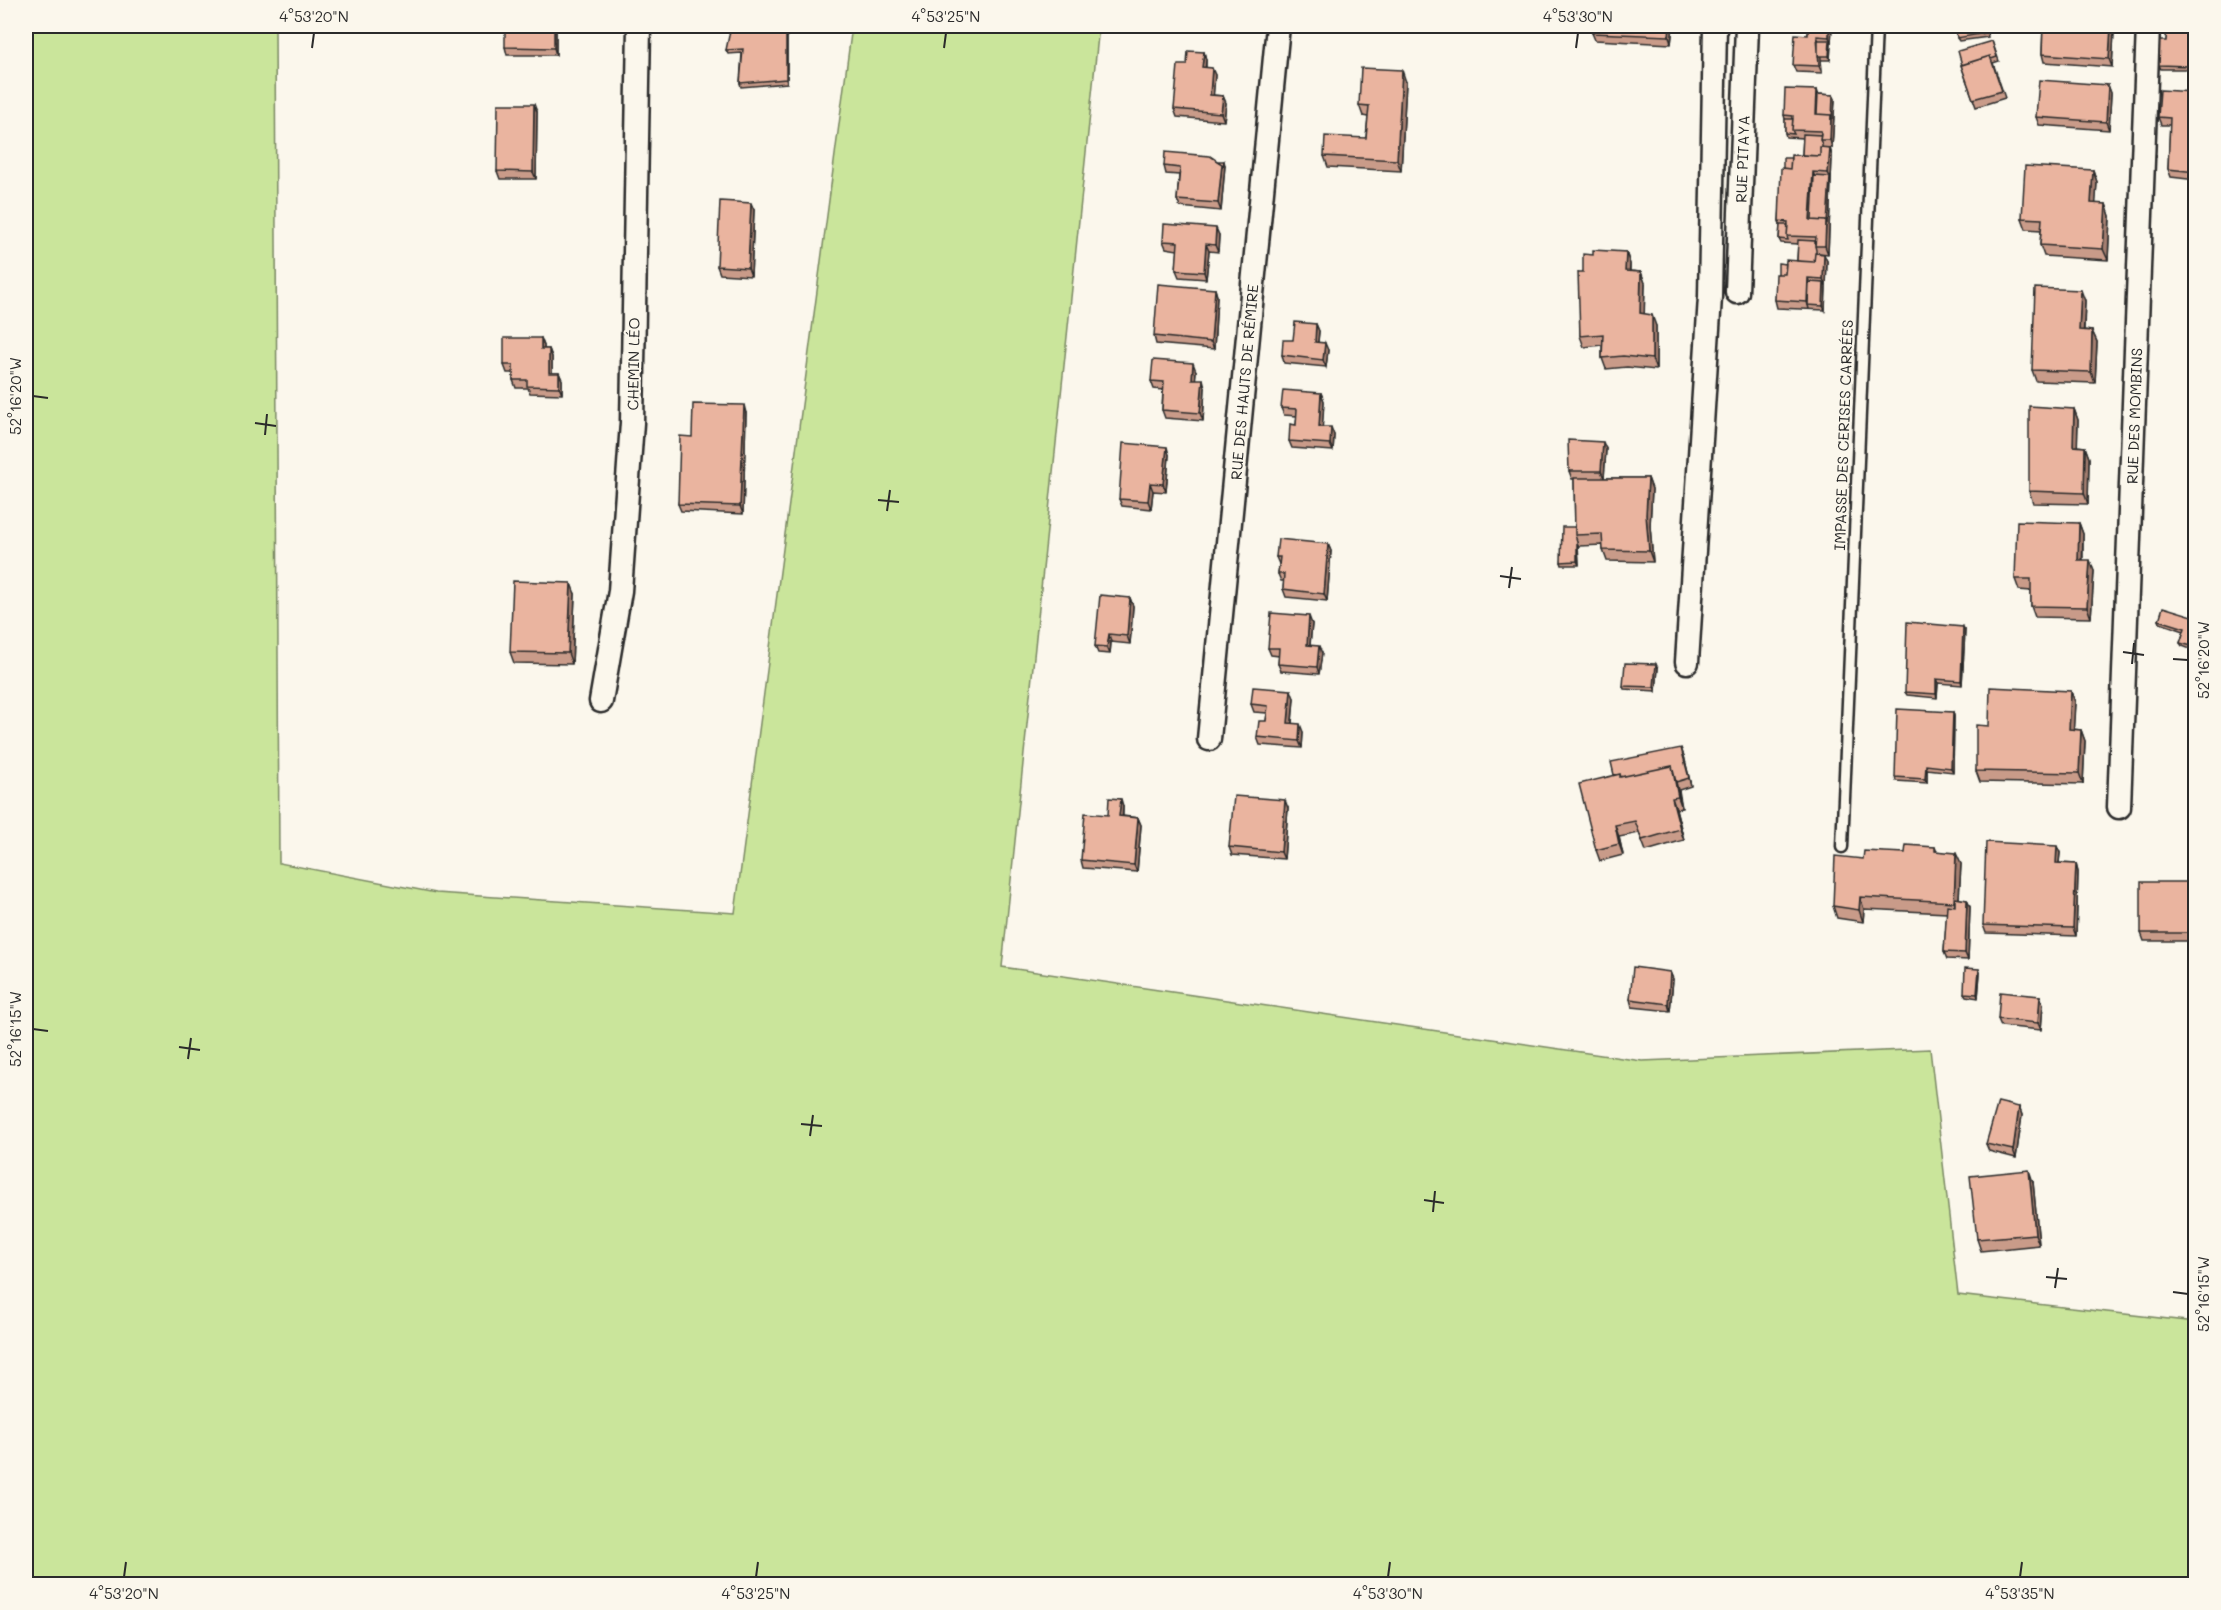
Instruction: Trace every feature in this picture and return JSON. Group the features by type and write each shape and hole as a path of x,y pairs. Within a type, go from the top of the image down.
{"street":[{"name":"CHEMIN LÉO","path":"601,701 620,591 632,423 639,26"},
{"name":"RUE DES HAUTS DE RÉMIRE","path":"1209,739 1278,26"},
{"path":"1687,662 1710,297 1715,26"},
{"name":"RUE PITAYA","path":"1737,292 1747,26"},
{"name":"RUE DES MOMBINS","path":"2119,807 2148,26"}],"lane":[{"name":"IMPASSE DES CERISES CARRÉES","path":"1842,847 1876,26"}],"green space":[{"path":"26,26 275,26 279,863 436,893 735,913 852,26 1099,26 1002,967 1642,1061 1930,1049 1958,1295 2195,1322 2195,1584 26,1584"}],"building":[{"path":"505,26 554,26 554,48 505,47"},
{"path":"731,26 786,26 786,79 740,83 743,49 726,50"},
{"path":"1593,26 1670,26 1669,36 1592,33"},
{"path":"1808,26 1829,26 1829,37 1817,36 1819,66 1793,65 1795,34 1808,35"},
{"path":"1955,26 1985,26 1986,33 1957,38"},
{"path":"2043,26 2111,26 2109,59 2042,54"},
{"path":"2167,26 2191,26 2189,66 2159,65 2160,41 2166,41"},
{"path":"1818,40 1830,40 1829,56 1818,56"},
{"path":"1992,41 1997,57 1991,59 1990,56 1962,65 1958,51"},
{"path":"1188,51 1204,52 1202,67 1212,68 1210,95 1223,96 1221,113 1174,109 1178,65 1187,65"},
{"path":"1990,56 2002,91 1973,99 1961,65"},
{"path":"1361,68 1402,70 1397,160 1324,156 1325,136 1366,138 1369,106 1359,105"},
{"path":"2039,80 2108,85 2106,122 2036,117"},
{"path":"1785,89 1817,90 1816,114 1831,115 1830,140 1820,140 1821,131 1792,130 1793,116 1784,115"},
{"path":"2160,90 2194,92 2196,172 2168,169 2170,118 2158,117"},
{"path":"1818,94 1833,95 1832,119 1831,115 1817,114"},
{"path":"498,104 534,104 533,172 497,171"},
{"path":"1785,119 1793,119 1794,134 1785,133"},
{"path":"1803,134 1821,135 1820,156 1802,155"},
{"path":"1820,147 1830,148 1828,173 1813,172 1810,220 1826,221 1825,246 1815,246 1816,237 1787,236 1788,222 1779,221 1781,168 1790,169 1791,155 1820,156"},
{"path":"1165,152 1210,156 1222,164 1218,203 1177,200 1180,168 1164,166"},
{"path":"1783,158 1791,158 1790,169 1783,168"},
{"path":"2025,166 2093,170 2091,203 2106,204 2103,249 2040,245 2042,219 2022,218"},
{"path":"1814,176 1830,177 1827,224 1826,221 1812,220"},
{"path":"720,201 751,203 748,268 717,266"},
{"path":"1164,224 1216,228 1215,245 1206,244 1204,272 1176,270 1178,242 1163,241"},
{"path":"1780,225 1788,225 1788,240 1779,239"},
{"path":"1798,240 1815,241 1814,262 1797,261"},
{"path":"1593,250 1626,252 1625,271 1641,272 1640,313 1652,315 1652,359 1623,356 1602,358 1603,334 1580,336 1578,272 1583,272 1583,254 1593,255"},
{"path":"1815,253 1824,254 1823,279 1808,278 1807,302 1775,300 1776,274 1785,274 1786,260 1814,262"},
{"path":"1778,263 1786,264 1785,274 1778,274"},
{"path":"1809,282 1824,283 1823,306 1808,305"},
{"path":"1158,284 1215,289 1211,342 1154,336"},
{"path":"2035,288 2081,290 2079,330 2092,331 2091,372 2032,370"},
{"path":"1295,322 1316,324 1315,342 1325,343 1323,360 1282,355 1283,340 1293,340"},
{"path":"504,338 541,338 541,349 549,349 549,373 559,373 559,387 527,386 527,380 513,380 513,365 504,365"},
{"path":"1153,360 1193,363 1192,379 1203,379 1200,413 1162,410 1164,382 1151,381"},
{"path":"1283,390 1321,393 1319,427 1331,427 1330,444 1289,441 1290,424 1296,425 1297,409 1281,408"},
{"path":"693,404 744,405 740,506 678,504 680,436 692,437"},
{"path":"2029,406 2074,409 2073,446 2085,447 2084,493 2029,491"},
{"path":"1568,440 1603,442 1601,471 1569,471"},
{"path":"1123,443 1167,447 1163,484 1150,483 1148,501 1119,499"},
{"path":"1574,478 1648,478 1646,515 1649,551 1603,550 1602,534 1575,535"},
{"path":"2017,521 2079,523 2078,560 2090,560 2087,607 2031,606 2031,579 2015,579"},
{"path":"1562,527 1575,527 1577,561 1561,562"},
{"path":"1278,539 1328,544 1324,594 1283,589 1284,574 1278,574 1280,557 1276,557"},
{"path":"513,581 571,583 568,653 510,652"},
{"path":"1100,595 1130,598 1127,636 1109,634 1107,647 1095,646"},
{"path":"2163,607 2196,617 2196,635 2192,646 2180,643 2185,628 2159,620"},
{"path":"1271,613 1309,616 1307,645 1319,646 1317,667 1278,664 1279,648 1268,648"},
{"path":"1907,622 1963,627 1961,681 1936,679 1936,694 1905,692"},
{"path":"1625,663 1656,664 1654,687 1623,686"},
{"path":"1253,687 1291,690 1288,723 1300,724 1299,741 1257,737 1259,721 1266,721 1268,706 1251,704"},
{"path":"1990,687 2071,691 2069,729 2081,730 2079,773 1976,771 1976,725 1989,726"},
{"path":"1897,709 1953,712 1951,768 1926,765 1925,779 1895,777"},
{"path":"1681,748 1689,778 1676,782 1672,766 1621,777 1620,774 1614,775 1611,762"},
{"path":"1672,766 1678,797 1672,798 1680,829 1642,840 1635,821 1615,825 1619,844 1596,850 1579,784 1620,774 1620,777"},
{"path":"1234,796 1285,800 1281,852 1229,847"},
{"path":"1109,798 1121,799 1119,816 1138,818 1134,865 1081,860 1085,813 1108,815"},
{"path":"1986,842 2057,846 2056,863 2076,864 2073,928 1983,925"},
{"path":"1906,845 1935,847 1935,851 1956,853 1954,902 1860,897 1859,910 1833,906 1835,856 1863,859 1864,851 1905,853"},
{"path":"2141,882 2196,882 2196,933 2141,933"},
{"path":"1955,898 1967,900 1965,953 1944,952 1947,905 1955,906"},
{"path":"1633,967 1670,972 1668,1004 1630,999"},
{"path":"1965,968 1979,969 1977,994 1964,993"},
{"path":"2000,992 2040,996 2038,1023 1998,1019"},
{"path":"1998,1102 2019,1107 2013,1150 1986,1144"},
{"path":"2029,1170 2035,1234 1977,1239 1970,1176"}]}
